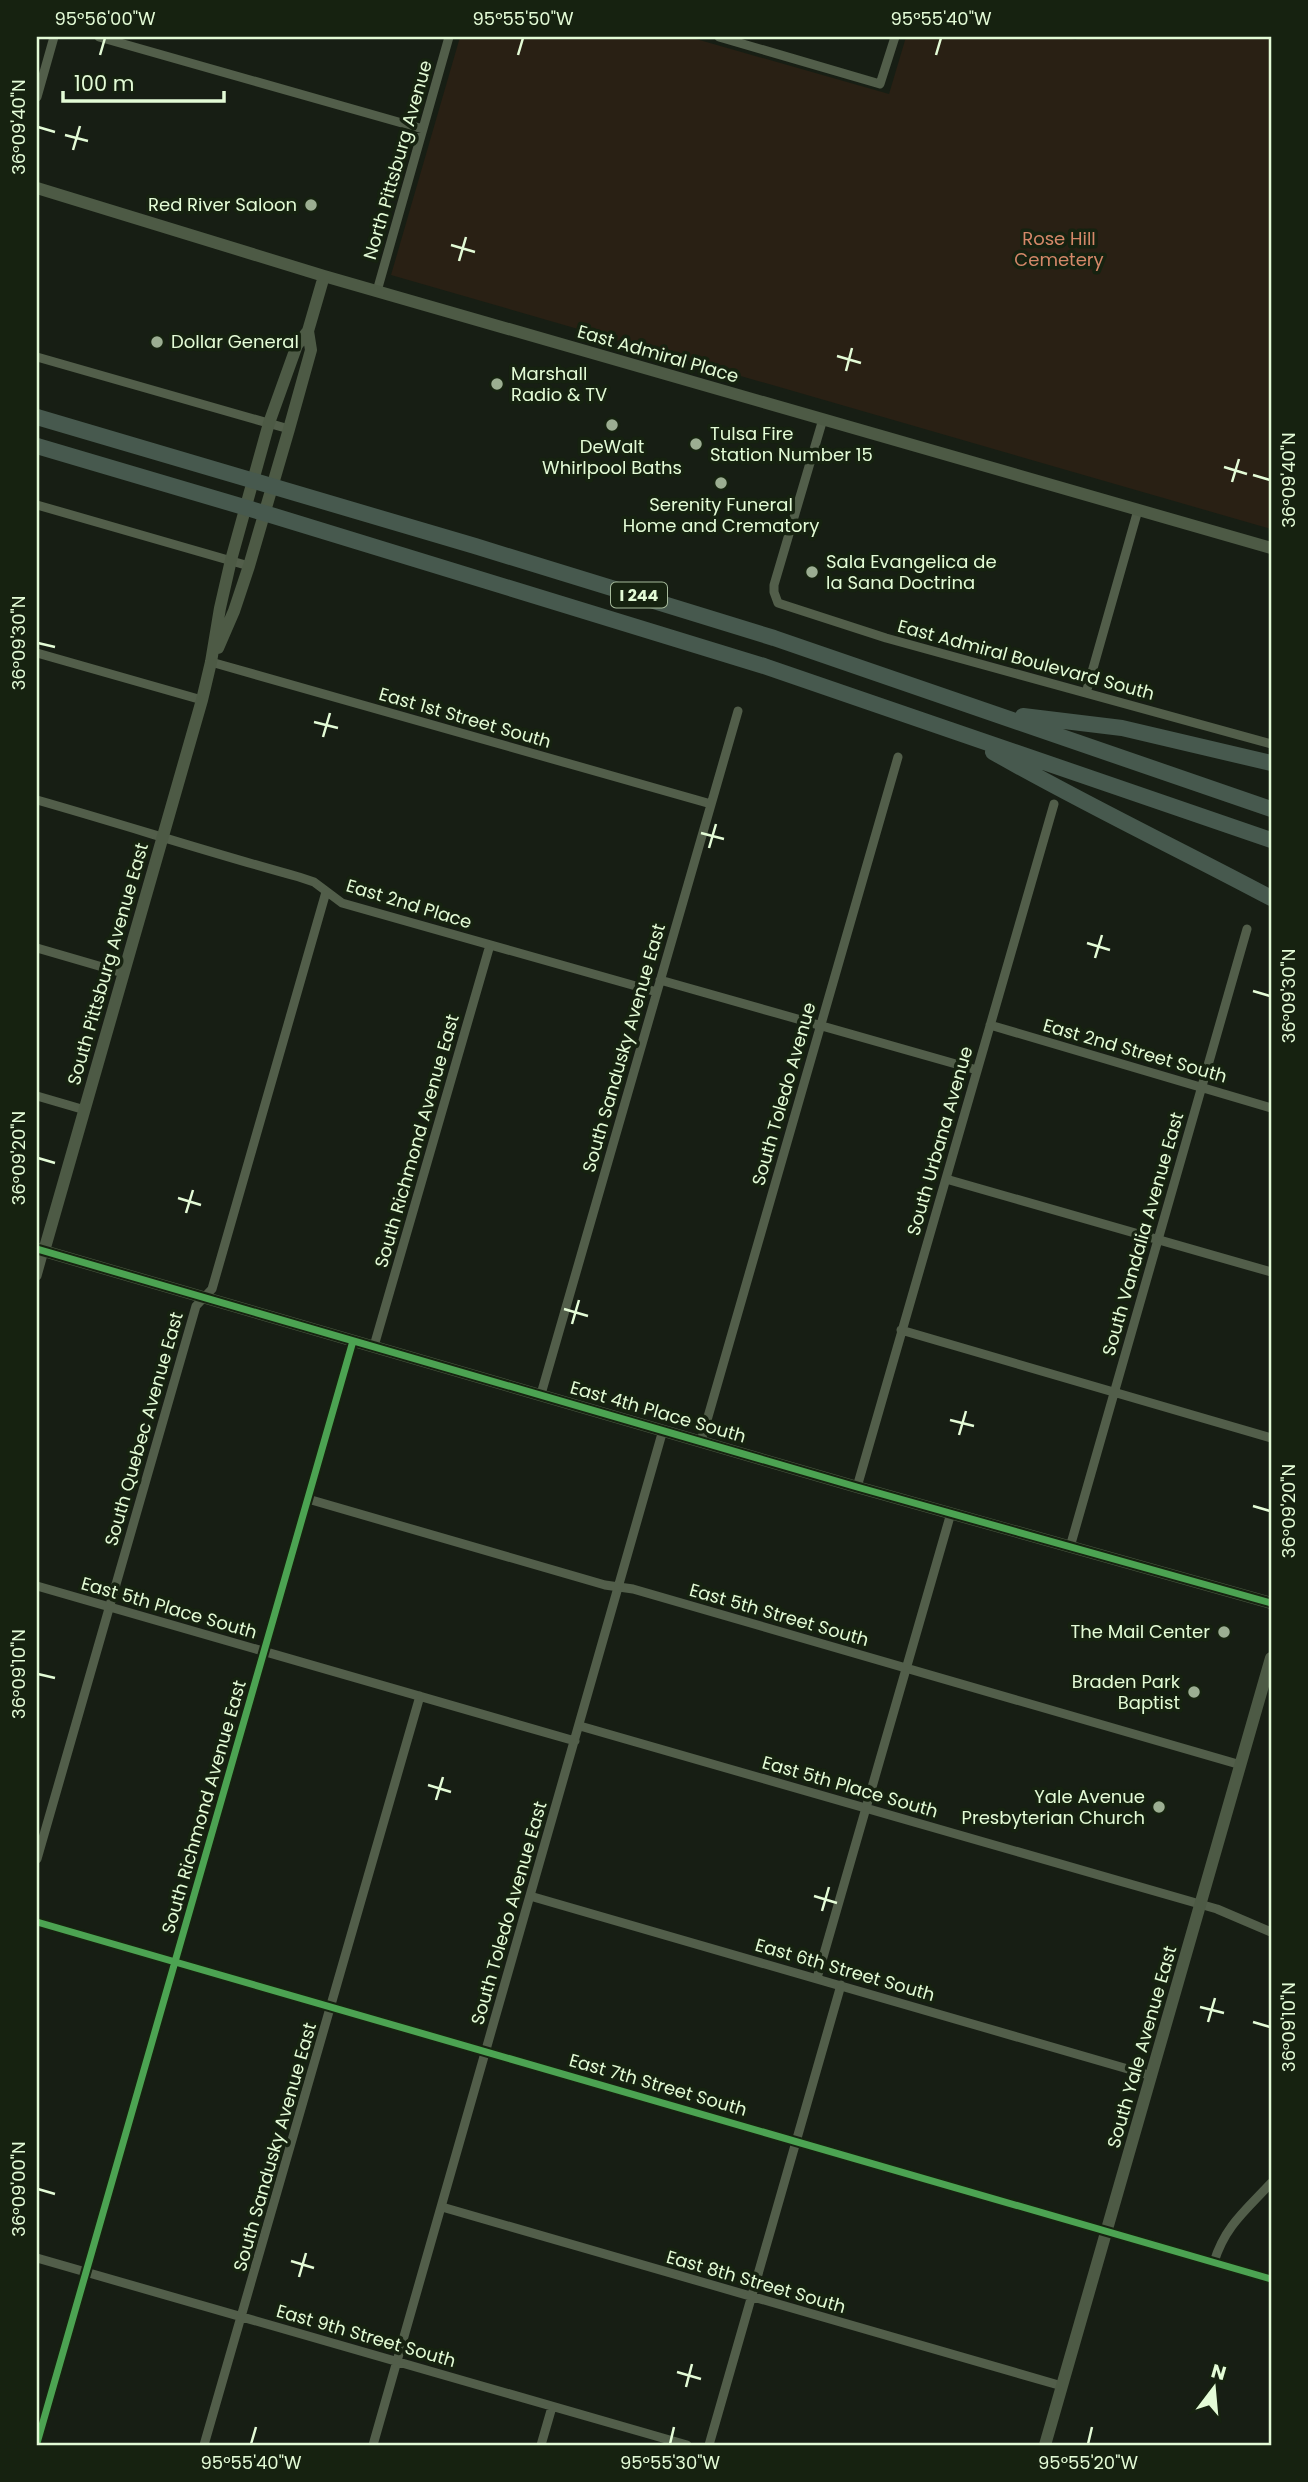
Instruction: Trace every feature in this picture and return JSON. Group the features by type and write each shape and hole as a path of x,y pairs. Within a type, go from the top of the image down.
{"highway":[{"name":"I 244","path":"37,417 596,582 774,638 1271,809"},
{"name":"I 244","path":"37,446 764,666 1271,840"},
{"path":"989,711 1122,728 1271,764"},
{"path":"960,733 1066,794 1154,836 1271,898"}],"street":[{"path":"37,97 54,37"},
{"path":"99,37 423,129"},
{"name":"North Pittsburg Avenue","path":"377,291 450,37"},
{"path":"723,37 880,84 895,37"},
{"name":"East Admiral Place","path":"37,188 324,276 1271,548"},
{"name":"South Pittsburg Avenue East","path":"37,1276 40,1250 85,1110 202,700 219,608 269,423 297,345 308,331 324,276"},
{"name":"South Pittsburg Avenue East","path":"211,662 234,611 285,445 311,350 308,331"},
{"path":"37,357 289,429"},
{"name":"East Admiral Boulevard South","path":"823,419 774,585 778,603 886,638 1271,744"},
{"path":"37,505 249,566"},
{"path":"1086,693 1138,510"},
{"path":"37,653 202,700"},
{"name":"East 1st Street South","path":"211,662 711,804"},
{"name":"South Sandusky Avenue East","path":"541,1394 738,711"},
{"name":"South Toledo Avenue","path":"701,1441 898,757"},
{"name":"East 2nd Place","path":"37,800 307,879 342,903 657,992"},
{"name":"South Urbana Avenue","path":"858,1487 1054,804"},
{"name":"South Quebec Avenue East","path":"37,1859 196,1306 212,1289 214,1283 326,892"},
{"name":"South Vandalia Avenue East","path":"1070,1547 1247,929"},
{"name":"South Richmond Avenue East","path":"374,1346 490,944"},
{"path":"37,948 123,973"},
{"path":"660,980 976,1070"},
{"name":"East 2nd Street South","path":"990,1025 1271,1108"},
{"path":"37,1096 85,1110"},
{"path":"946,1179 1271,1272"},
{"name":"East 4th Place South","path":"40,1250 858,1487 1271,1603"},
{"path":"901,1330 1271,1438"},
{"name":"South Richmond Avenue East","path":"37,2443 353,1340"},
{"name":"South Toledo Avenue East","path":"373,2445 663,1430"},
{"name":"East 5th Street South","path":"309,1499 1241,1765"},
{"path":"817,1978 950,1513"},
{"name":"East 5th Place South","path":"37,1586 575,1741"},
{"name":"South Yale Avenue East","path":"1045,2445 1271,1658"},
{"name":"South Sandusky Avenue East","path":"204,2445 420,1696"},
{"name":"East 5th Place South","path":"580,1726 1201,1905 1249,1921 1271,1933"},
{"name":"East 6th Street South","path":"530,1896 1152,2076"},
{"name":"East 7th Street South","path":"37,1922 1271,2279"},
{"path":"709,2445 841,1985"},
{"path":"1214,2262 1230,2226 1271,2183"},
{"name":"East 8th Street South","path":"442,2207 1062,2386"},
{"name":"East 9th Street South","path":"37,2258 687,2445"},
{"path":"541,2445 552,2406"}],"green space":[{"name":"Rose Hill Cemetery","path":"460,37 689,37 889,94 906,37 1065,37 1076,40 1077,37 1271,37 1271,529 391,275"}],"cycle path":[{"path":"37,1249 857,1487 1271,1603"},
{"path":"37,2443 353,1341"},
{"path":"37,1922 1271,2279"}],"place":[{"name":"Red River Saloon","path":"311,205"},
{"name":"Dollar General","path":"157,342"},
{"name":"Marshall Radio & TV","path":"497,384"},
{"name":"DeWalt Whirlpool Baths","path":"612,425"},
{"name":"Tulsa Fire Station Number 15","path":"696,444"},
{"name":"Serenity Funeral Home and Crematory","path":"721,483"},
{"name":"Sala Evangelica de la Sana Doctrina","path":"812,572"},
{"name":"The Mail Center","path":"1224,1632"},
{"name":"Braden Park Baptist","path":"1194,1692"},
{"name":"Yale Avenue Presbyterian Church","path":"1159,1807"}]}
